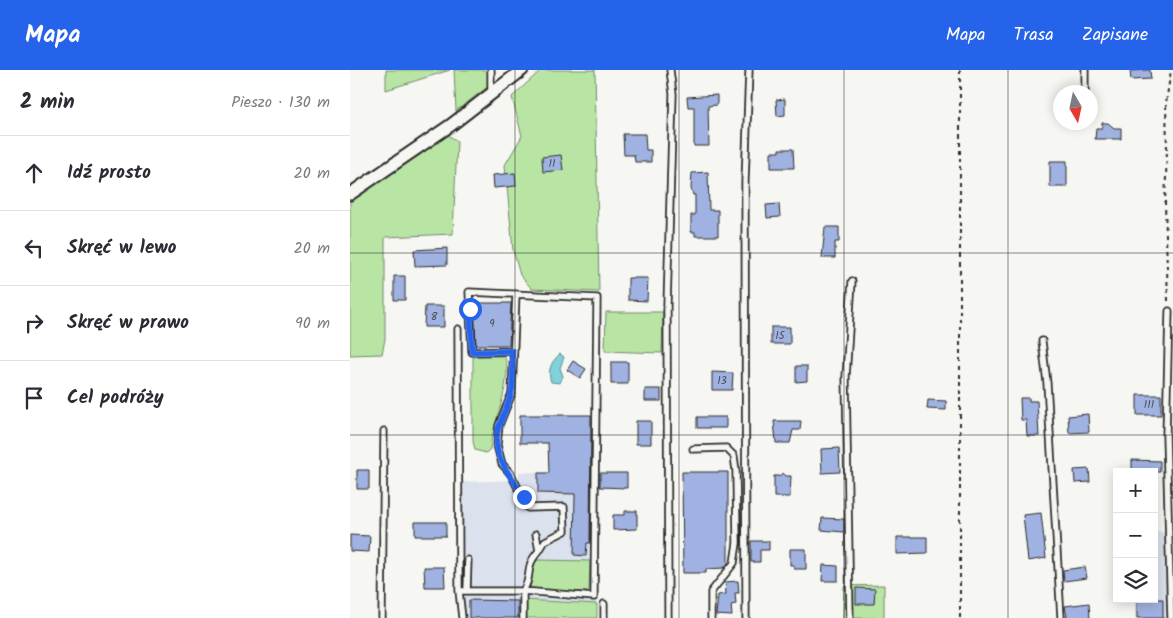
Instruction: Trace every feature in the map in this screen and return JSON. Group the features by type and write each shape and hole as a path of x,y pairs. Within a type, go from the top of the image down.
{"street":[{"path":"350,194 451,125 522,70"}],"lane":[{"path":"490,70 491,94"},
{"path":"668,618 667,305 672,94 670,70"},
{"path":"746,618 744,182 749,70"},
{"path":"1085,70 1085,85"},
{"path":"850,618 846,376 852,281"},
{"path":"459,591 523,592 594,597 597,298 469,292 472,352 512,351"},
{"path":"516,294 512,351 512,393 500,425 496,445 502,464 511,474 528,508 564,507 565,531 545,541 540,551 530,561 528,584 523,592 523,618"},
{"path":"1169,311 1166,436 1171,618"},
{"path":"458,329 459,591 462,618"},
{"path":"1042,341 1061,618"},
{"path":"382,618 384,431"},
{"path":"693,449 726,448 734,456 736,471 737,543 734,563 711,592 711,618"},
{"path":"536,534 540,551"},
{"path":"467,591 468,560"},
{"path":"604,604 604,618"}],"path":[{"path":"960,70 960,618"},
{"path":"1169,311 1164,218 1167,150 1166,103 1171,70"}],"shaded area":[{"path":"519,472 596,473 596,493 599,493 597,604 522,600 522,618 464,618 462,482 519,480"},
{"path":"1158,532 1167,532 1168,618 1135,618 1135,603 1158,603"}],"green space":[{"path":"386,70 450,70 386,90"},
{"path":"454,70 494,70 494,82 456,111"},
{"path":"541,70 595,70 599,292 532,289 520,275 513,250 505,165 522,136 512,97"},
{"path":"448,135 457,141 453,234 385,237 385,339 382,354 350,355 350,200"},
{"path":"606,312 663,312 662,353 605,351"},
{"path":"473,356 504,356 507,364 502,401 490,449 486,453 475,450 473,441"},
{"path":"538,560 590,561 589,592 530,590 533,564"},
{"path":"884,585 884,618 843,618 844,586"},
{"path":"524,600 597,604 597,618 524,618"}],"water":[{"path":"560,354 564,357 560,368 563,376 560,383 551,382 549,374 551,366"}],"building":[{"path":"1150,70 1151,79 1131,80 1130,71"},
{"path":"717,95 717,105 708,106 709,146 694,146 694,107 688,107 687,97"},
{"path":"785,99 785,115 777,116 776,100"},
{"path":"1102,123 1108,123 1114,128 1121,128 1121,139 1095,139 1096,130 1102,128"},
{"path":"623,134 645,134 646,150 651,150 651,162 635,162 634,155 624,155"},
{"path":"779,149 793,149 794,168 771,168 771,152 779,152"},
{"path":"561,155 563,170 543,172 542,157"},
{"path":"1050,161 1067,161 1067,187 1050,187"},
{"path":"708,172 709,210 718,210 718,236 695,236 695,232 691,232 691,215 695,215 695,195 693,195 691,188 692,173"},
{"path":"515,173 516,186 494,188 493,175"},
{"path":"779,204 780,217 767,218 766,205"},
{"path":"825,227 839,227 839,242 835,242 835,258 822,258"},
{"path":"447,248 447,265 415,266 414,250"},
{"path":"394,276 405,276 405,300 394,300"},
{"path":"628,278 648,278 647,301 628,300"},
{"path":"474,303 511,303 509,345 476,345"},
{"path":"425,306 444,306 444,327 424,327"},
{"path":"771,327 790,327 790,344 771,344"},
{"path":"573,361 586,369 580,378 567,370"},
{"path":"611,362 628,362 628,384 611,384"},
{"path":"796,366 807,366 807,381 796,382"},
{"path":"712,372 733,373 732,390 712,390"},
{"path":"645,389 661,389 661,401 645,401"},
{"path":"1137,395 1161,395 1161,415 1137,415"},
{"path":"1020,398 1029,398 1029,401 1037,401 1039,436 1027,436 1026,420 1021,420"},
{"path":"928,400 946,401 946,410 927,409"},
{"path":"1088,414 1089,432 1069,433 1068,416"},
{"path":"520,415 591,415 590,543 587,543 586,556 574,555 575,494 538,493 538,473 549,473 548,443 520,443"},
{"path":"697,417 726,417 726,428 697,428"},
{"path":"636,421 651,421 651,444 636,444"},
{"path":"774,421 801,421 800,430 793,430 790,443 776,443"},
{"path":"839,448 840,472 822,473 821,449"},
{"path":"1132,460 1160,461 1160,472 1158,472 1158,468 1132,468"},
{"path":"1089,469 1090,482 1075,483 1074,470"},
{"path":"357,470 369,470 369,489 357,489"},
{"path":"682,472 728,472 728,563 724,568 706,569 706,573 683,573"},
{"path":"600,473 627,473 627,488 600,487"},
{"path":"783,473 786,476 791,476 790,497 774,497 774,476 779,476"},
{"path":"625,511 637,511 637,529 613,530 613,515 625,515"},
{"path":"1041,513 1046,558 1028,561 1023,515"},
{"path":"822,518 844,519 844,532 821,530"},
{"path":"415,522 446,522 446,536 415,536"},
{"path":"350,535 370,536 369,552 350,551"},
{"path":"897,537 927,537 927,553 897,554"},
{"path":"751,541 769,541 769,550 760,550 760,562 751,562"},
{"path":"790,549 806,549 806,569 794,569 794,565 790,565"},
{"path":"823,565 838,566 838,581 822,581"},
{"path":"424,567 444,567 445,587 425,587"},
{"path":"1085,567 1087,578 1064,581 1063,570"},
{"path":"738,581 739,593 735,593 736,604 731,605 732,616 716,615 718,595 726,594 725,582"},
{"path":"856,588 875,589 874,604 856,604"},
{"path":"1158,599 1163,599 1163,618 1137,618 1137,603 1158,603"},
{"path":"469,600 518,601 518,618 469,618"},
{"path":"1089,603 1090,618 1067,618 1065,606"}],"route":[{"path":"470,309 472,352 512,351 512,393 500,425 496,445 502,464 511,474 524,497"}]}
